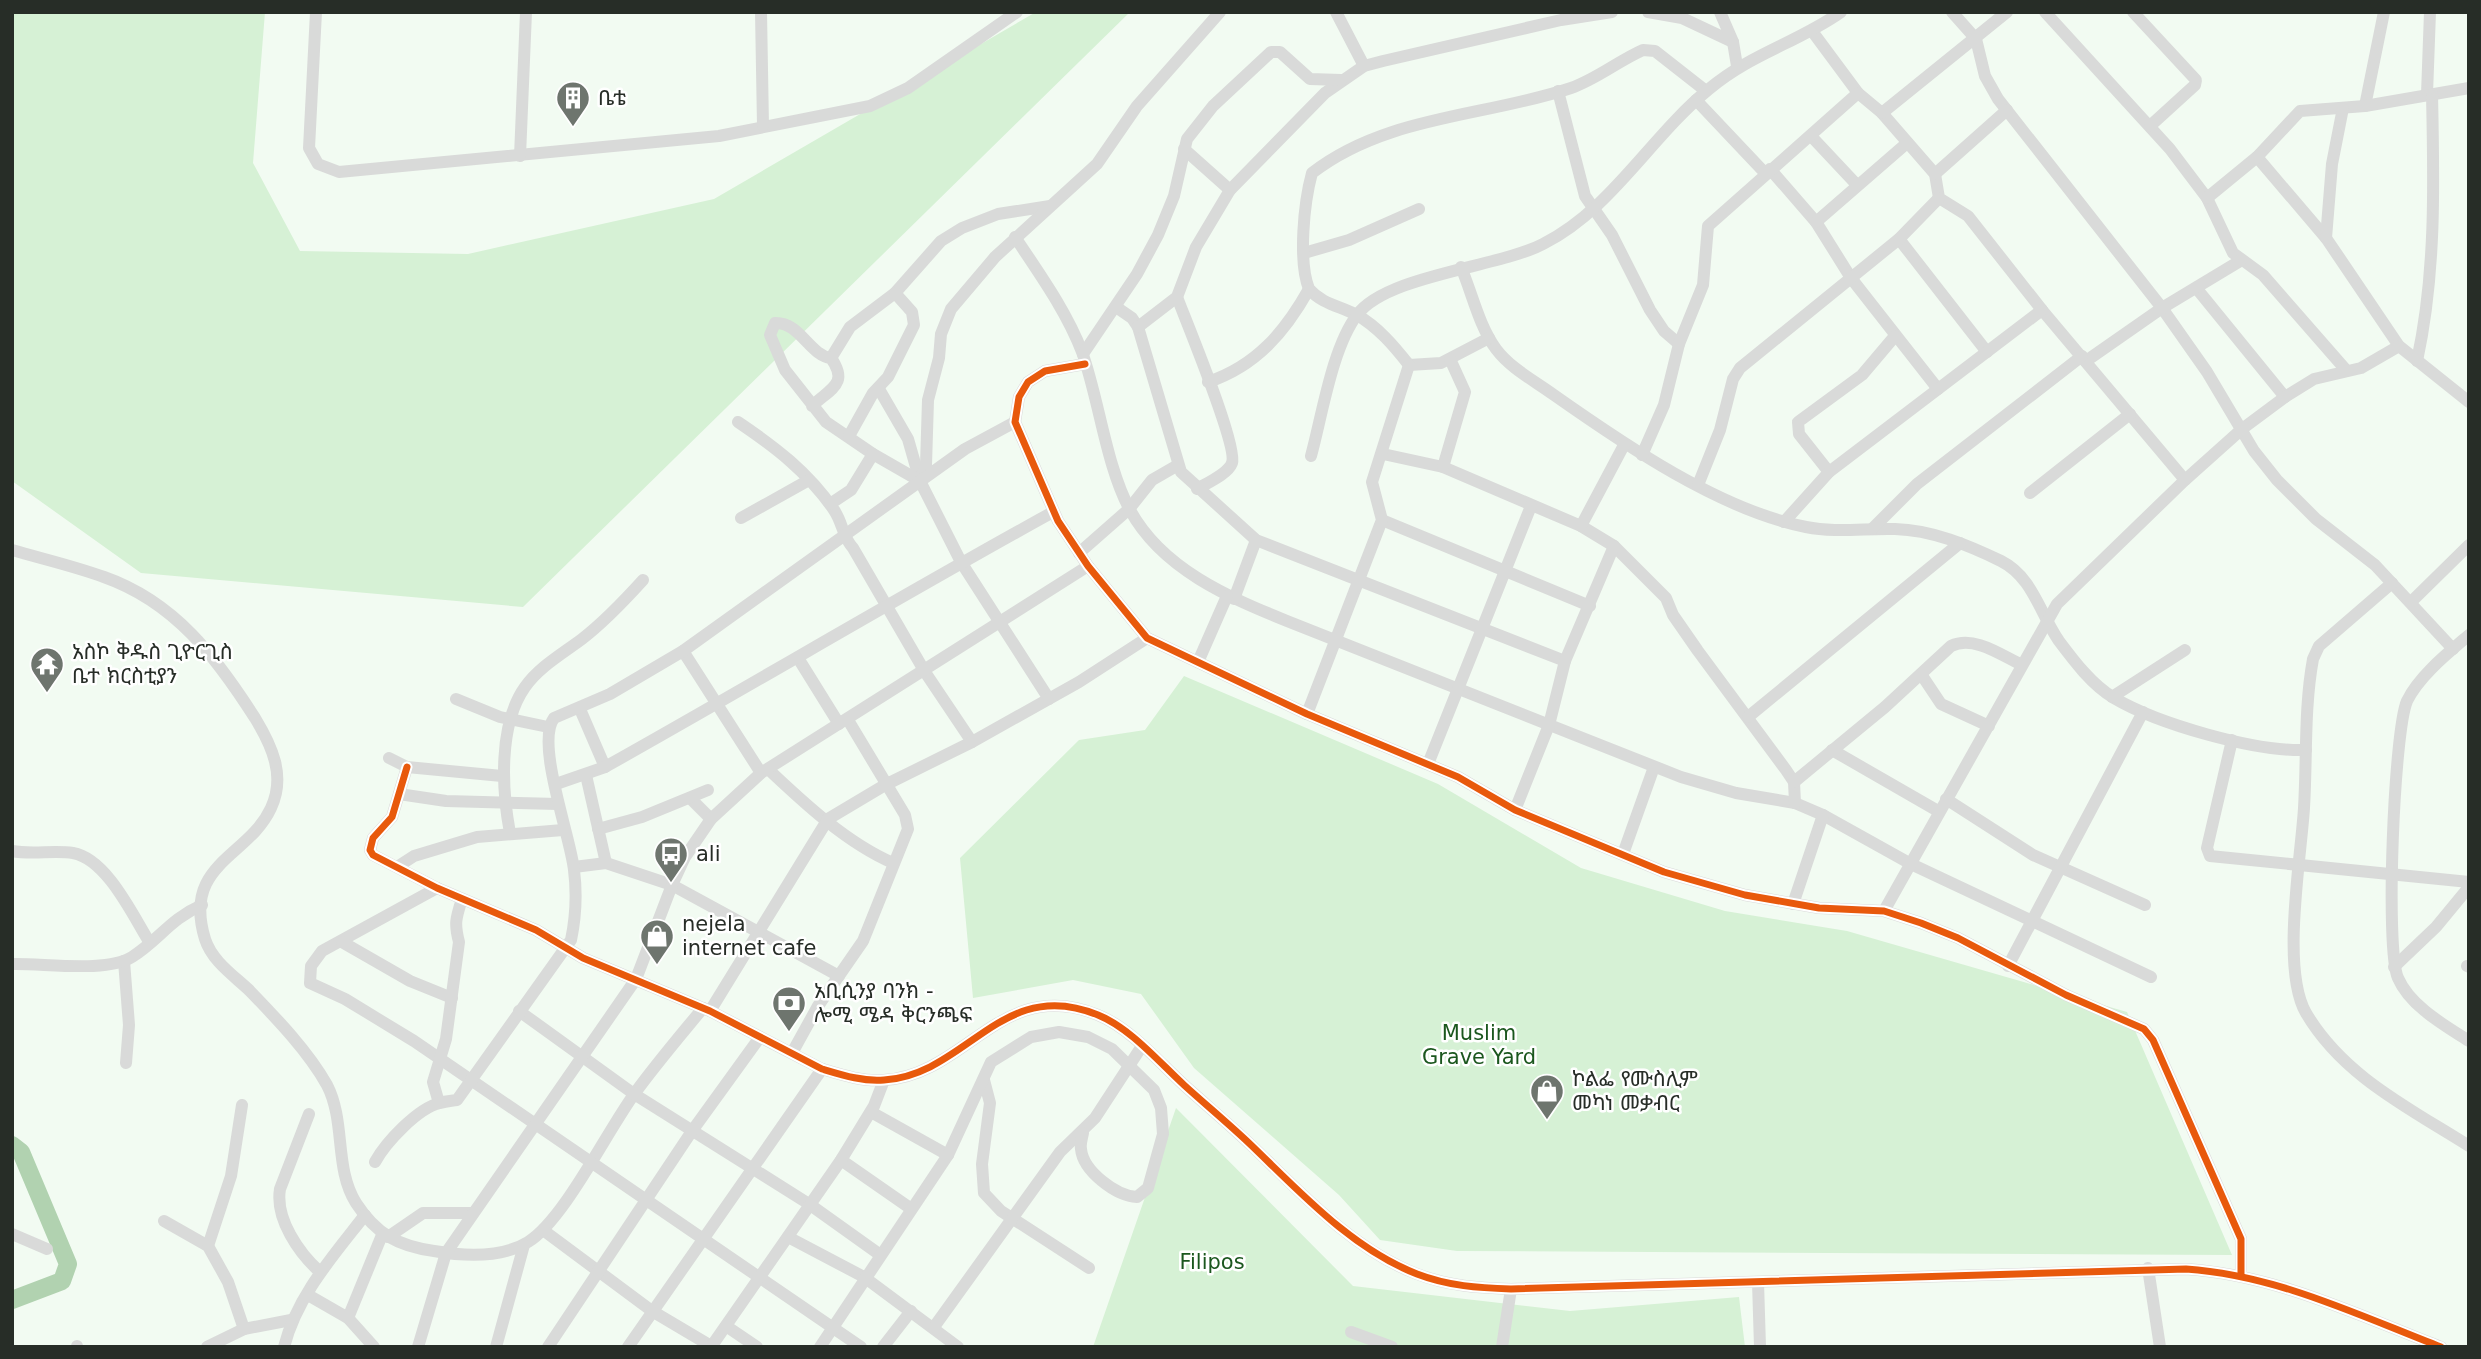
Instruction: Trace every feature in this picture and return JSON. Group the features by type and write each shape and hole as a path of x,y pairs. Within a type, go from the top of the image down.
{"street":[{"path":"316,12 309,148 318,164 339,172 719,136 807,120 883,102 908,88 1017,12"},
{"path":"520,156 526,12"},
{"path":"761,12 763,126"},
{"path":"920,481 926,465 928,400 946,319 960,295 1015,237 1097,164 1137,106 1220,12"},
{"path":"1336,12 1364,66"},
{"path":"1526,12 1532,27"},
{"path":"1138,327 1177,297 1196,247 1230,190 1305,111 1341,80 1364,66 1532,27 1612,12"},
{"path":"1648,12 1682,18 1733,42"},
{"path":"1720,12 1733,42 1737,66"},
{"path":"1311,456 1336,364 1357,315 1389,293 1461,267 1541,245 1595,209 1696,100 1737,66 1812,31 1841,12"},
{"path":"1952,12 1976,39 1985,76 2007,110 2162,308 2207,372 2255,451 2290,495 2392,583 2453,649"},
{"path":"1882,113 2007,12"},
{"path":"2045,12 2150,126 2207,198 2227,244 2240,261 2263,275 2346,370"},
{"path":"2133,12 2196,80 2195,85 2150,126"},
{"path":"2365,106 2384,12"},
{"path":"2417,361 2426,313 2432,234 2430,12"},
{"path":"1812,31 1858,93 1882,113 1935,174 1939,198 1968,216 2042,310 2185,480"},
{"path":"1208,382 1255,360 1294,317 1308,289 1304,253 1306,203 1312,173 1334,157 1430,120 1558,91 1590,80 1648,50 1655,51 1706,91"},
{"path":"1341,80 1310,79 1280,52 1271,52 1213,106 1184,149 1181,173 1168,212 1084,359 1045,371 1028,382 1019,397 1015,422 1053,512 1088,566 1147,638 1307,714 1428,764 1515,810 1693,881 1793,904 1884,911 1958,938 2008,966 2149,1034 2241,1239 2241,1276"},
{"path":"2207,198 2258,157 2295,114 2314,108 2365,106 2469,88"},
{"path":"1558,91 1581,186 1612,235 1650,310 1679,344"},
{"path":"1642,455 1664,405 1679,344 1703,285 1708,226 1858,93"},
{"path":"1696,100 1816,222 1851,278 1938,389"},
{"path":"2326,238 2332,164 2343,108"},
{"path":"1935,174 2007,110"},
{"path":"1811,135 1857,185"},
{"path":"1816,222 1907,144"},
{"path":"1184,149 1230,190"},
{"path":"2258,157 2326,238 2399,346 2469,402"},
{"path":"1698,485 1720,430 1736,373 1748,360 1899,239 1939,198"},
{"path":"831,358 850,327 895,293 941,241 951,234 998,214 1050,205"},
{"path":"1304,253 1349,240 1419,209"},
{"path":"1015,237 1060,308 1084,359 1129,509 1180,566 1230,597 1654,767 1729,792 1795,803 1824,815 1911,864 2151,977"},
{"path":"1899,239 1987,352"},
{"path":"1872,529 1917,484 2084,358 2240,261"},
{"path":"1461,267 1489,338 1514,367 1642,455 1698,485 1784,522 1823,530 1922,532 1960,544 2016,572 2048,619 2057,638 2079,665 2112,697 2143,712 2232,740 2284,751 2306,750"},
{"path":"1308,289 1323,302 1357,315 1381,332 1409,365 1431,365 1450,359 1489,338"},
{"path":"2197,289 2285,397"},
{"path":"849,436 873,393 888,377 915,320 912,312 895,293"},
{"path":"1177,297 1233,458 1228,469 1197,489"},
{"path":"1116,307 1132,318 1138,327 1178,465 1197,489 1256,540 1565,661"},
{"path":"1784,522 1829,472 2042,310"},
{"path":"831,358 823,356 788,326 782,323 771,325 771,340 780,362 826,422 873,454 920,481"},
{"path":"1829,472 1799,434 1798,422 1862,375 1895,336"},
{"path":"1884,911 2057,604 2185,480 2242,429 2285,397 2315,379 2361,368 2399,346"},
{"path":"812,406 840,377 831,358"},
{"path":"1443,467 1465,392 1450,359"},
{"path":"1307,714 1338,641 1382,520 1372,482 1409,365"},
{"path":"879,389 908,439 920,481 961,562 1049,699"},
{"path":"2031,493 2130,414"},
{"path":"738,422 784,453 830,505 839,520 843,537 925,672 972,742"},
{"path":"548,727 559,715 580,709 683,651 965,449 1015,422"},
{"path":"1581,526 1624,444"},
{"path":"830,505 851,489 873,454"},
{"path":"1383,454 1443,467 1581,526 1614,547 1660,590 1698,651 1794,782 1795,803"},
{"path":"1079,553 1129,509 1152,480 1178,465"},
{"path":"741,518 809,480"},
{"path":"1428,764 1531,506"},
{"path":"556,784 605,767 798,658 886,604 1053,512"},
{"path":"1382,520 1590,606"},
{"path":"1198,662 1256,540"},
{"path":"1748,717 1960,544"},
{"path":"2410,601 2469,545"},
{"path":"1515,810 1549,725 1565,661 1614,547"},
{"path":"12,550 105,577 171,613 208,650 226,673 270,744 278,780 271,808 257,829 216,867 204,889 202,905 205,939 211,952 249,990 309,1060 328,1087 335,1105 348,1184 365,1215 385,1236 414,1247 446,1253 500,1252 524,1245 543,1230 634,1094 706,1009 828,820 885,785 972,742 1049,699 1147,638"},
{"path":"418,1347 446,1253 636,979 685,857 711,820 765,771 925,672 1088,566"},
{"path":"510,833 502,776 512,719 526,686 552,659 597,627 643,580"},
{"path":"2392,583 2315,653 2309,688 2299,866 2295,961 2297,984 2304,1010 2334,1051 2362,1077 2469,1146"},
{"path":"2469,635 2414,689 2403,713 2397,766 2393,874 2394,967 2398,980 2418,1004 2469,1041"},
{"path":"1794,782 1951,646 1963,642 1974,643 2022,665"},
{"path":"2112,697 2185,650"},
{"path":"683,651 765,771 859,845 893,863"},
{"path":"792,1053 863,941 909,824 844,722 798,658"},
{"path":"1921,674 1941,704 1989,726"},
{"path":"456,699 479,710 548,727"},
{"path":"580,709 605,767"},
{"path":"2008,966 2143,712"},
{"path":"375,1162 398,1133 439,1103 457,1100 571,940 576,915 574,867 558,804 548,727"},
{"path":"2232,740 2207,853 2221,859 2393,874 2469,885 2436,927 2394,967"},
{"path":"1832,750 1938,811"},
{"path":"389,758 407,768 502,776"},
{"path":"1623,854 1654,767"},
{"path":"407,768 392,817 370,846 373,855 437,888 527,926 583,958 706,1009 822,1069 884,1080 937,1064 1001,1019 1043,1007 1073,1008 1098,1015 1142,1046 1322,1210 1369,1248 1431,1279 1454,1284 1511,1289 2038,1275 2148,1268 2205,1270 2241,1276 2329,1302 2441,1347"},
{"path":"586,775 606,863"},
{"path":"598,829 691,799 708,790"},
{"path":"399,794 446,801 558,804"},
{"path":"691,799 711,820"},
{"path":"1946,799 2022,848 2060,868 2145,905"},
{"path":"1793,904 1824,815"},
{"path":"397,867 414,856 458,842 510,833 563,830"},
{"path":"12,851 71,853 81,856 106,875 117,888 150,943"},
{"path":"574,867 606,863 672,885 839,976"},
{"path":"437,888 323,951 314,960 309,972 310,983 345,999 414,1041 439,1061 861,1347"},
{"path":"439,1103 433,1082 446,1039 460,942 454,930 455,921 462,898"},
{"path":"12,964 81,965 124,961 150,943 168,924 202,905"},
{"path":"342,942 410,981 452,998"},
{"path":"124,961 129,1025 126,1063"},
{"path":"519,1011 634,1094 809,1204 879,1254"},
{"path":"820,1347 879,1254 948,1155 995,1058 1031,1037 1059,1032 1088,1037 1112,1049 1154,1090 1161,1108 1163,1134 1148,1188 1136,1197 1131,1196 1105,1182 1087,1167 1080,1148 1083,1133"},
{"path":"548,1347 692,1131 760,1037"},
{"path":"934,1327 1060,1153 1083,1133 1131,1066 1142,1046"},
{"path":"628,1347 822,1069"},
{"path":"543,1230 652,1311 711,1347 841,1160 871,1112 884,1080"},
{"path":"984,1080 990,1104 983,1152 982,1187 988,1199 1090,1268"},
{"path":"208,1246 231,1176 242,1105"},
{"path":"871,1112 948,1155"},
{"path":"309,1114 280,1189 279,1200 295,1247 320,1272"},
{"path":"841,1160 910,1208"},
{"path":"348,1318 385,1236 424,1213 472,1213"},
{"path":"284,1347 291,1320 320,1272 365,1215"},
{"path":"164,1221 208,1246 228,1283 244,1329"},
{"path":"12,1234 47,1249"},
{"path":"788,1237 864,1277 934,1327 952,1345"},
{"path":"496,1347 524,1245"},
{"path":"2148,1268 2160,1347"},
{"path":"1758,1282 1760,1347"},
{"path":"1502,1347 1511,1289"},
{"path":"308,1295 348,1318 374,1347"},
{"path":"883,1347 911,1311"},
{"path":"207,1347 244,1329 291,1320"},
{"path":"726,1326 757,1347"},
{"path":"1351,1332 1392,1347"}],"green space":[{"path":"12,12 265,12 253,163 300,251 468,254 714,199 1036,12 1130,12 523,607 141,573 12,481"},
{"name":"Muslim Grave Yard","path":"1184,676 1438,784 1581,868 1725,911 1847,931 2127,1012 2232,1255 1457,1251 1380,1240 1339,1195 1194,1068 1141,994 1073,980 973,998 960,858 1079,740 1145,730"},
{"name":"Filipos","path":"1176,1108 1353,1286 1570,1311 1739,1297 1745,1347 1093,1347"}],"waterway":[{"path":"12,1145 21,1152 68,1264 62,1281 12,1300"}],"cycle path":[{"path":"1085,364 1045,371 1028,382 1019,397 1015,422 1058,521 1088,566 1147,638 1307,714 1458,777 1515,810 1664,872 1745,895 1819,908 1884,911 1921,923 1958,938 2066,995 2144,1029 2153,1040 2241,1239 2241,1276"},
{"path":"407,767 392,817 373,838 370,850 373,855 437,888 536,930 583,958 710,1011 822,1069 853,1078 884,1080 913,1074 939,1062 1010,1017 1036,1008 1065,1006 1098,1015 1121,1028 1143,1046 1349,1235 1393,1263 1429,1278 1464,1286 1511,1289 2186,1269 2252,1279 2284,1288 2441,1347"}],"place":[{"name":"ቤቴ","path":"573,128"},
{"name":"አስኮ ቅዱስ ጊዮርጊስ ቤተ ክርስቲያን","path":"47,694"},
{"name":"ali","path":"671,884"},
{"name":"nejela internet cafe","path":"657,966"},
{"name":"አቢሲንያ ባንክ - ሎሚ ሜዳ ቅርንጫፍ","path":"789,1033"},
{"name":"ኮልፌ የሙስሊም መካነ መቃብር","path":"1547,1121"}]}
